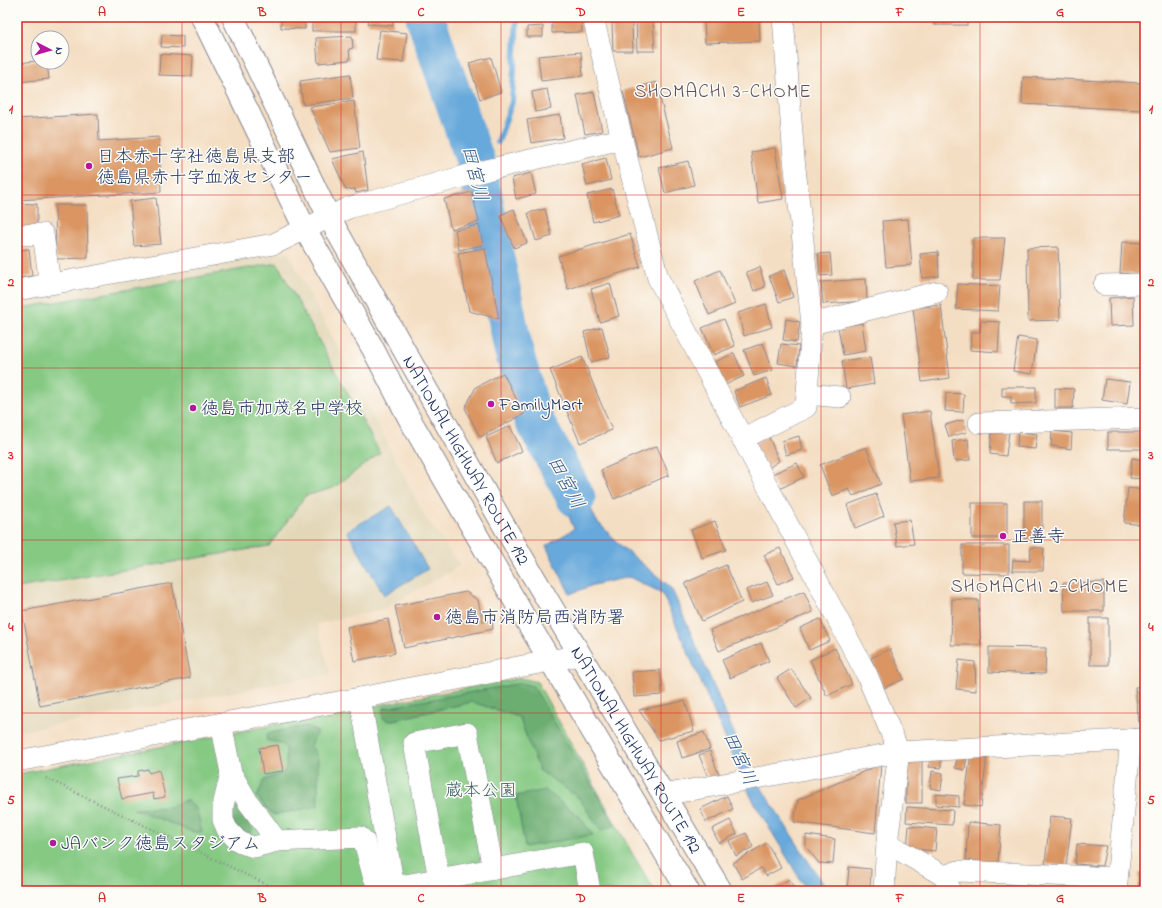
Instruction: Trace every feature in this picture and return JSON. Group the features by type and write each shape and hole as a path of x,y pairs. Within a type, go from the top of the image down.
{"highway":[{"name":"NATIONAL HIGHWAY ROUTE 192","path":"202,17 305,229 372,347 409,418 523,615 688,891"},
{"name":"NATIONAL HIGHWAY ROUTE 192","path":"233,17 329,217 523,559 721,891"}],"street":[{"path":"593,17 622,139 658,278 867,675 899,752 887,843 884,891"},
{"path":"742,440 806,407 812,324 794,159 783,17"},
{"path":"17,290 274,244 348,208 479,172 622,139"},
{"path":"17,235 43,234 50,283"},
{"path":"1104,285 1145,284"},
{"path":"812,324 937,292"},
{"path":"807,394 840,397"},
{"path":"979,423 1145,418"},
{"path":"17,761 360,698 580,655"},
{"path":"360,698 394,887 583,853 590,891"},
{"path":"221,723 231,773 248,802 277,841"},
{"path":"439,879 414,743 444,737 467,733 493,869"},
{"path":"663,795 899,752 1138,739 1116,884 959,871 947,883 887,843"},
{"path":"231,773 222,806 223,820 227,829 237,840 254,847 277,841 355,836 360,837 364,841 373,875 380,891"}],"path":[{"path":"45,777 280,891"}],"shaded area":[{"name":"徳島市加茂名中学校","path":"288,252 425,516 460,566 383,609 317,624 330,674 17,732 17,300"}],"green space":[{"path":"277,263 380,453 333,488 305,496 269,546 17,588 17,309"},
{"name":"蔵本公園","path":"521,678 537,682 632,853 655,891 17,891 17,774"},
{"path":"521,683 533,686 615,825 601,831 579,798 539,770 519,717 472,702 389,721 383,718 384,708"},
{"path":"306,726 317,731 311,746 318,758 318,806 274,815 257,797 264,780 283,773 286,767 286,748 280,743 266,740 268,733"},
{"path":"545,790 580,817 593,835 525,847 516,796"},
{"path":"187,800 197,810 202,832 193,832 134,809 168,807"},
{"path":"237,807 243,811 250,823 252,830 250,834 244,834 233,828 231,809"}],"water":[{"path":"563,445 596,520 621,546 668,585 673,592 750,770 829,891 807,891 751,797 662,593 629,577 593,585 570,594 546,546 574,529 543,453"},
{"path":"391,506 428,569 384,595 347,531"}],"building":[{"path":"281,17 305,17 305,29 281,28"},
{"path":"312,17 356,17 356,31 312,31"},
{"path":"369,17 393,17 393,26 368,24"},
{"path":"552,17 581,17 582,32 552,33"},
{"path":"935,17 967,17 967,25 935,25"},
{"path":"759,18 760,41 705,43 704,20"},
{"path":"636,21 653,21 655,51 637,51"},
{"path":"632,22 633,51 613,51 612,23"},
{"path":"543,26 543,37 527,37 527,27"},
{"path":"380,30 407,33 403,62 376,60"},
{"path":"162,35 183,36 183,48 161,47"},
{"path":"352,36 353,48 349,49 350,60 318,63 316,38"},
{"path":"581,52 583,76 541,81 538,56"},
{"path":"160,54 193,56 192,76 159,75"},
{"path":"491,57 501,92 480,99 469,63"},
{"path":"30,62 30,70 48,70 49,79 17,82 17,63"},
{"path":"350,74 353,98 303,105 300,81"},
{"path":"1023,77 1141,83 1140,110 1022,104"},
{"path":"656,82 673,148 639,157 623,91"},
{"path":"547,89 551,109 535,112 532,92"},
{"path":"594,92 602,131 585,134 577,95"},
{"path":"354,101 360,148 330,152 310,107"},
{"name":"日本赤十字社徳島県支部 徳島県赤十字血液センター","path":"98,114 99,141 159,137 161,192 17,200 17,119"},
{"path":"560,115 563,138 531,143 527,120"},
{"path":"775,148 783,199 758,203 751,152"},
{"path":"363,152 368,190 356,193 355,189 346,190 332,159"},
{"path":"606,158 611,180 587,186 582,164"},
{"path":"688,161 694,185 665,193 659,168"},
{"path":"531,173 536,194 516,199 512,178"},
{"path":"612,189 619,215 593,222 587,195"},
{"path":"472,192 479,222 451,229 444,199"},
{"path":"156,198 161,244 134,246 130,201"},
{"path":"17,203 37,204 37,229 17,229"},
{"path":"55,205 87,205 88,258 56,259"},
{"path":"514,209 527,243 514,248 500,215"},
{"path":"545,209 552,236 536,241 528,213"},
{"path":"908,219 912,265 886,267 882,221"},
{"path":"479,225 483,245 459,250 455,230"},
{"path":"630,234 640,267 568,289 558,256"},
{"path":"973,238 1005,238 1000,280 973,280"},
{"path":"1122,242 1145,243 1143,275 1120,273"},
{"path":"1058,247 1060,320 1028,321 1027,248"},
{"path":"485,248 499,319 469,311 458,253"},
{"path":"29,249 32,276 17,278 17,250"},
{"path":"938,252 939,276 922,278 920,254"},
{"path":"830,253 832,275 820,276 818,254"},
{"path":"760,267 765,287 754,291 746,272"},
{"path":"720,270 735,304 709,315 695,281"},
{"path":"784,270 793,297 779,302 769,276"},
{"path":"866,279 867,301 823,304 821,282"},
{"path":"610,283 619,316 600,322 591,289"},
{"path":"958,284 1000,286 998,311 956,309"},
{"path":"1133,296 1134,325 1110,326 1109,298"},
{"path":"766,304 772,327 744,336 738,313"},
{"path":"941,305 950,378 922,382 913,308"},
{"path":"724,319 735,346 714,355 702,328"},
{"path":"786,319 800,322 797,342 783,340"},
{"path":"981,321 1000,322 998,352 970,350 971,332 980,332"},
{"path":"862,323 866,351 843,355 838,327"},
{"path":"602,327 610,357 591,362 584,332"},
{"path":"1018,337 1037,340 1032,374 1013,371"},
{"path":"763,343 773,370 754,376 744,350"},
{"path":"781,344 799,346 797,366 778,363"},
{"path":"734,353 744,376 725,385 715,362"},
{"path":"582,357 612,430 580,443 550,370"},
{"path":"870,357 874,384 846,389 842,361"},
{"path":"503,373 524,414 480,437 465,408 476,387"},
{"path":"766,378 772,395 740,407 734,391"},
{"path":"1105,379 1130,382 1127,404 1102,400"},
{"path":"1002,387 1036,387 1036,403 1011,404 1011,396 1002,396"},
{"path":"1055,388 1074,389 1073,408 1055,408"},
{"path":"946,393 964,394 963,412 945,411"},
{"path":"930,411 939,478 910,481 901,415"},
{"path":"963,420 967,432 949,437 945,425"},
{"path":"510,426 522,451 497,463 486,437"},
{"path":"992,429 1009,431 1006,456 990,454"},
{"path":"1052,431 1072,433 1071,449 1051,446"},
{"path":"1018,432 1037,434 1035,449 1017,447"},
{"path":"1108,432 1142,432 1142,449 1108,449"},
{"path":"768,435 779,461 767,469 752,445"},
{"path":"799,436 802,450 786,455 782,441"},
{"path":"968,439 970,460 954,461 952,441"},
{"path":"657,446 669,475 614,499 601,470"},
{"path":"866,447 881,484 853,496 849,489 832,496 820,465"},
{"path":"1132,458 1145,460 1145,479 1130,478"},
{"path":"797,463 804,477 777,490 770,475"},
{"path":"1128,488 1145,490 1145,525 1124,523"},
{"path":"876,494 884,516 855,528 847,505"},
{"path":"1024,501 1042,501 1042,540 1024,539"},
{"path":"972,503 1007,503 1007,538 972,538"},
{"path":"910,520 914,544 897,546 893,522"},
{"path":"715,521 726,550 702,558 691,530"},
{"path":"962,545 1009,545 1009,574 962,573"},
{"path":"1031,547 1044,548 1043,571 1012,571 1013,560 1030,561"},
{"path":"780,548 794,577 778,584 764,555"},
{"path":"726,565 742,602 702,621 685,583"},
{"path":"767,582 773,595 751,603 746,590"},
{"path":"1104,582 1104,611 1064,611 1063,583"},
{"path":"172,583 190,678 40,706 22,611"},
{"path":"804,591 813,612 719,651 710,630"},
{"path":"466,592 478,600 483,622 492,620 493,629 404,648 395,606"},
{"path":"952,599 978,600 981,645 951,645"},
{"path":"1090,618 1108,618 1108,665 1090,665"},
{"path":"388,619 395,653 354,661 347,627"},
{"path":"820,619 830,641 809,650 800,628"},
{"path":"761,643 769,661 730,678 722,660"},
{"path":"989,647 1046,648 1045,674 989,672"},
{"path":"835,648 852,684 827,696 810,660"},
{"path":"890,649 904,679 884,688 871,658"},
{"path":"959,660 975,662 976,691 956,689"},
{"path":"791,669 811,698 796,708 777,678"},
{"path":"660,670 662,695 634,697 632,672"},
{"path":"1145,686 1145,722 1139,722 1135,687"},
{"path":"685,701 694,731 659,740 639,710"},
{"path":"704,732 710,749 682,758 677,741"},
{"path":"278,745 283,771 263,774 259,748"},
{"path":"710,751 720,778 710,782 699,755"},
{"path":"931,753 941,754 941,768 929,767"},
{"path":"958,753 967,755 965,770 955,768"},
{"path":"971,753 987,755 981,807 964,805"},
{"path":"906,756 922,756 922,803 906,803"},
{"path":"881,764 875,833 794,822 798,800"},
{"path":"148,769 149,773 159,770 165,797 154,799 153,793 122,799 117,779 138,776 138,771"},
{"path":"932,771 943,773 941,790 930,788"},
{"path":"936,794 959,796 959,807 936,805"},
{"path":"727,796 733,809 706,822 700,809"},
{"path":"907,807 953,810 952,825 906,822"},
{"path":"1050,816 1072,818 1066,866 1045,864"},
{"path":"730,820 737,834 719,843 712,829"},
{"path":"968,822 1001,825 998,863 966,860"},
{"path":"909,826 937,829 935,851 907,848"},
{"path":"746,833 753,847 736,856 729,841"},
{"path":"806,835 835,839 833,864 819,863 806,847"},
{"path":"767,843 781,868 766,876 761,868 742,879 733,863"},
{"path":"1077,844 1106,846 1102,866 1075,864"},
{"path":"849,867 871,869 870,891 847,891"},
{"path":"1139,872 1145,872 1145,891 1139,891"},
{"path":"789,879 796,891 770,891"},
{"path":"1006,885 1030,887 1030,891 1006,891"}],"waterway":[{"name":"田宮川","path":"425,17 476,163 513,348 532,416 576,498"},
{"path":"498,142 512,102 517,17"},
{"path":"476,163 485,156"}],"place":[{"name":"日本赤十字社徳島県支部 徳島県赤十字血液センター","path":"89,166"},
{"name":"FamilyMart","path":"491,404"},
{"name":"徳島市加茂名中学校","path":"193,408"},
{"name":"正善寺","path":"1003,536"},
{"name":"徳島市消防局西消防署","path":"437,617"},
{"name":"JAバンク徳島スタジアム","path":"53,843"}],"district":[{"name":"SHOMACHI 3-CHOME","path":"723,90"},
{"name":"SHOMACHI 2-CHOME","path":"1040,585"}]}
